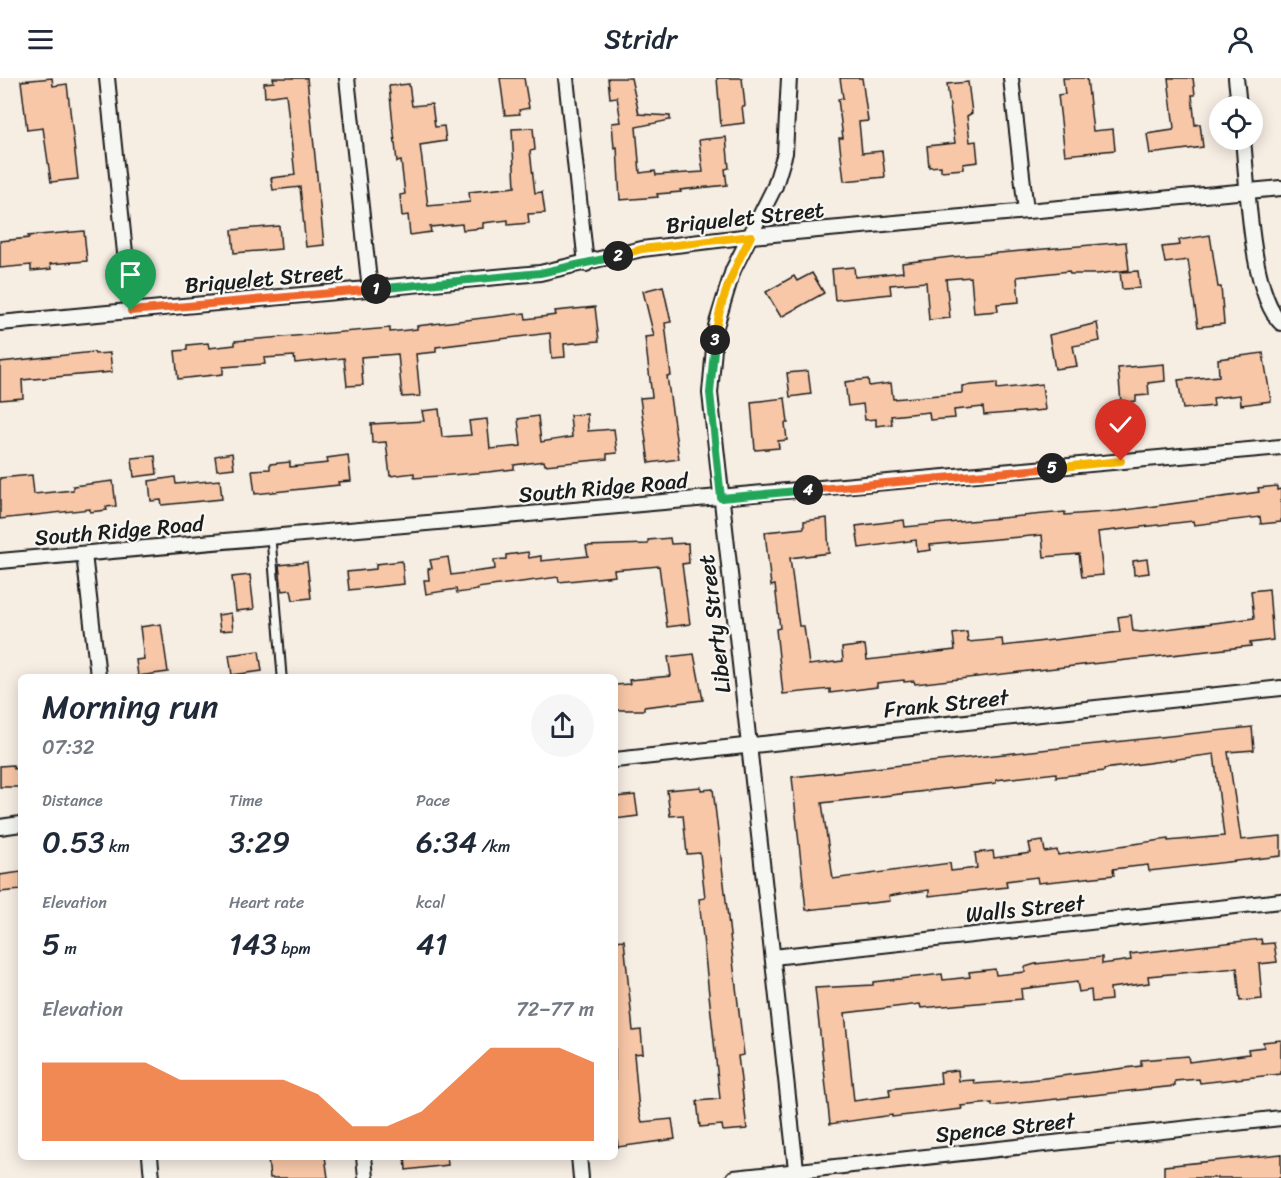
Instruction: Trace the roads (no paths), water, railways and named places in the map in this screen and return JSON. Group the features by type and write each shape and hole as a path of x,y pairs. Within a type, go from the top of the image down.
{"street":[{"path":"107,78 131,311"},
{"path":"347,78 370,290"},
{"path":"566,78 586,264"},
{"name":"Liberty Street","path":"789,78 785,153 775,186 733,270 716,326 710,393 797,1175"},
{"path":"1011,78 1026,211"},
{"path":"1236,78 1238,96"},
{"path":"1244,150 1260,286 1273,315 1281,323"},
{"name":"Briquelet Street","path":"0,323 540,273 642,249 751,236 1281,188"},
{"name":"South Ridge Road","path":"0,561 1281,447"},
{"path":"84,554 98,674"},
{"name":"Frank Street","path":"618,760 1281,688"},
{"path":"0,827 18,824"},
{"name":"Walls Street","path":"773,957 1281,901"},
{"name":"Spence Street","path":"734,1178 797,1175 1281,1118"},
{"path":"150,1160 152,1178"},
{"path":"364,1160 366,1178"},
{"path":"579,1160 581,1178"}],"lane":[{"path":"271,538 282,674"}]}
